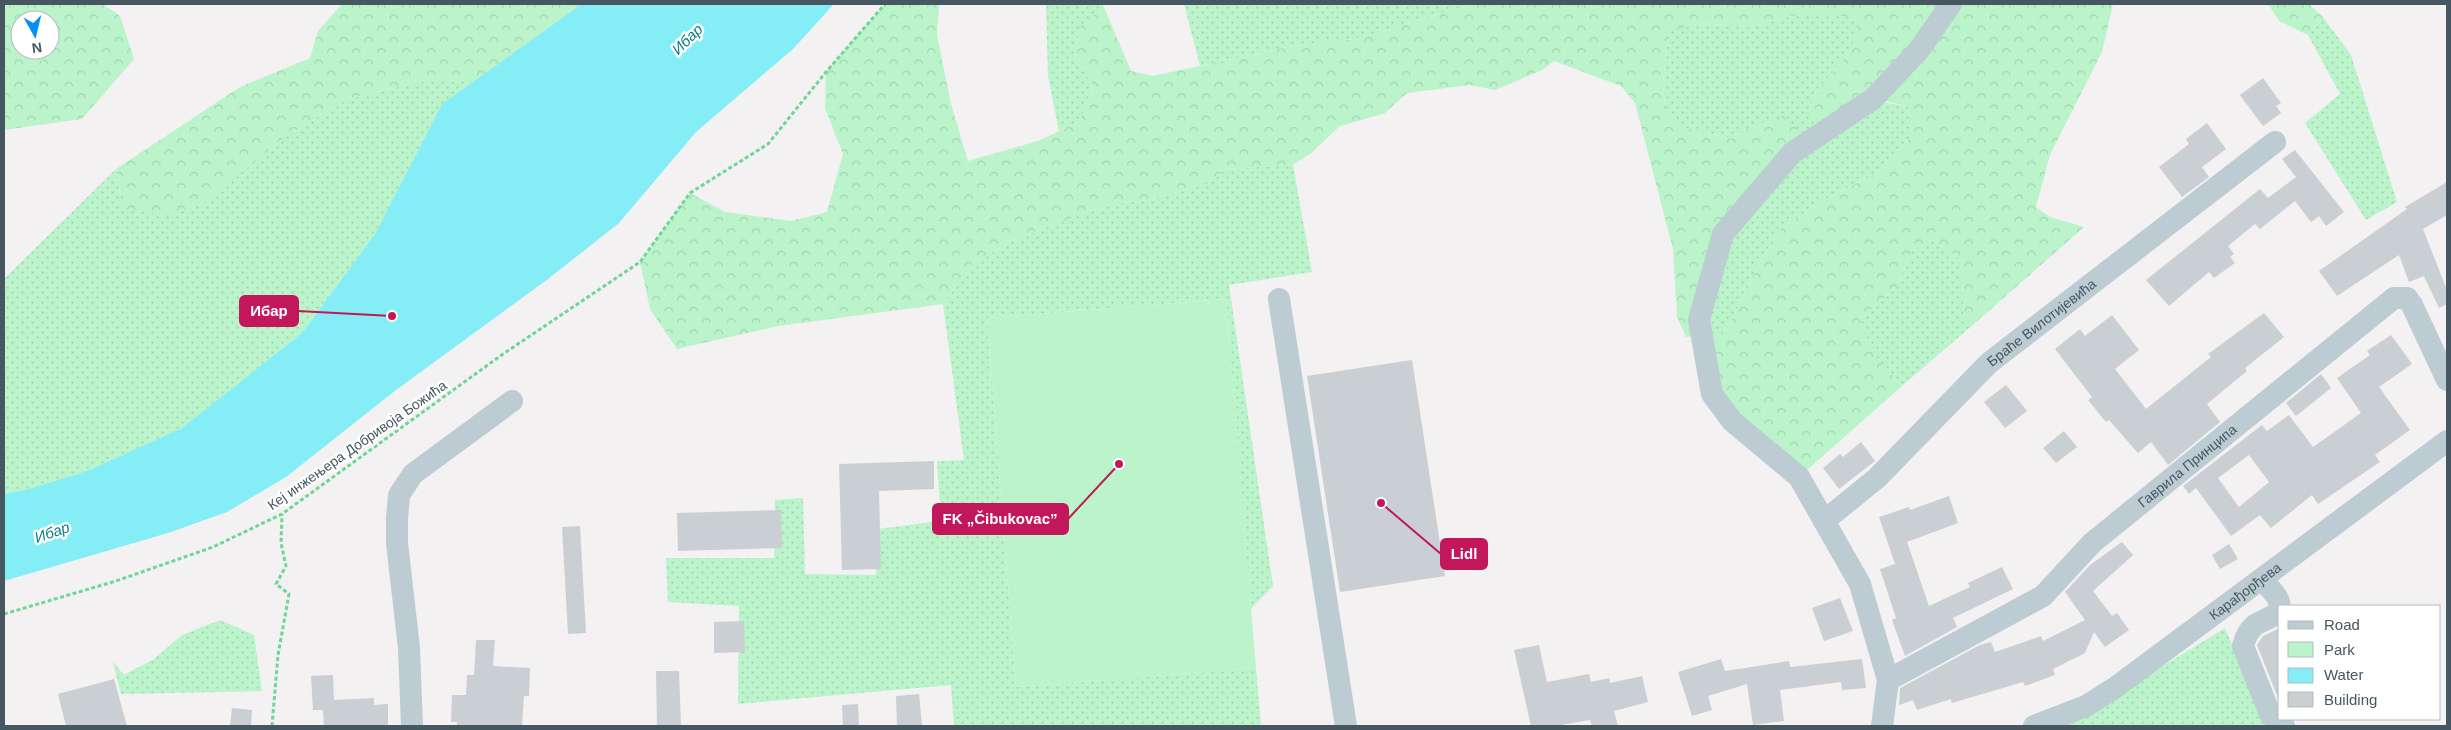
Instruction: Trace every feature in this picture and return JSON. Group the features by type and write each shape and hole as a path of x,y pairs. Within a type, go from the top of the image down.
{"street":[{"path":"1882,726 1888,680 1860,584 1799,477 1732,421 1712,394 1699,320 1723,234 1792,153 1873,99 1919,50 1951,4"},
{"name":"Браће Вилотијевића","path":"1824,521 1877,478 1989,363 2276,142"},
{"name":"Гаврила Принципа","path":"1888,680 2043,596 2092,543 2394,298 2407,298 2412,305 2447,380"},
{"path":"1280,299 1346,726"},
{"path":"412,726 409,648 396,518 400,495 413,474 512,401"},
{"name":"Карађорђева","path":"2034,726 2086,706 2116,687 2447,441"},
{"path":"2262,579 2279,601 2279,605"},
{"path":"2278,611 2254,626 2245,638 2243,646 2270,714 2284,726"}],"path":[{"name":"Кеј инжењера Добривоја Божића","path":"4,614 116,581 213,547 282,514 503,354 640,262 690,193 768,144 826,72 885,4"},
{"path":"272,726 278,655 289,594 276,584 286,566 281,543 282,514"}],"green space":[{"path":"4,4 103,4 120,16 134,59 82,119 4,130"},
{"path":"342,4 582,4 473,82 418,82 345,100 278,142 206,203 167,215 123,209 116,169 240,87 310,58 318,31"},
{"path":"885,4 939,4 937,35 951,104 968,161 1038,141 1079,122 1094,86 1075,60 1079,27 1104,7 1131,71 1153,76 1292,46 1362,38 1471,4 2113,4 2102,52 2050,155 2036,207 2050,217 2084,227 1974,324 1964,324 1961,260 1935,240 1912,250 1897,286 1860,320 1874,355 1902,386 1799,477 1732,421 1704,349 1729,326 1758,265 1779,230 1828,198 1883,170 1912,136 1908,106 1873,99 1823,133 1809,112 1815,93 1850,52 1859,21 1831,13 1791,16 1749,27 1699,23 1670,32 1666,48 1663,87 1665,105 1685,128 1734,139 1753,125 1783,116 1797,128 1792,153 1723,234 1702,335 1686,337 1677,317 1673,249 1635,103 1621,86 1554,61 1542,70 1495,90 1470,85 1407,93 1385,113 1340,126 1310,154 1293,165 1226,169 1209,183 1148,200 1110,204 1012,240 972,265 943,304 778,326 677,349 650,309 640,262 690,193 725,212 791,221 827,212 843,154 825,108 826,72"},
{"path":"1046,4 1102,4 1104,7 1079,28 1075,60 1094,86 1079,122 1059,131 1048,76"},
{"path":"1184,4 1471,4 1362,38 1292,46 1200,66"},
{"path":"2268,4 2309,4 2323,17 2308,35 2279,21"},
{"path":"1831,13 1860,21 1850,52 1815,93 1908,106 1912,136 1883,170 1828,198 1779,230 1758,265 1729,326 1704,349 1753,125 1734,139 1685,128 1665,106 1663,87 1666,48 1670,31 1699,23 1749,27 1791,16"},
{"path":"2323,17 2351,55 2397,202 2366,220 2305,123 2340,94 2308,35"},
{"path":"418,82 473,82 442,104 375,234 302,333 182,428 87,471 29,489 4,494 4,279 116,169 123,209 278,142 345,100"},
{"path":"1293,165 1312,272 1229,285 1273,586 1251,609 1226,299 987,318 1016,687 1256,668 1261,726 954,726 951,685 738,704 739,606 668,602 666,558 774,558 775,500 803,498 805,574 876,575 877,529 941,521 937,461 964,460 943,304 972,265 1012,240 1110,204 1148,200 1209,183 1226,169"},
{"path":"1935,240 1961,260 1964,324 1974,324 1902,386 1874,355 1860,320 1897,286 1912,250"},
{"path":"1226,299 1256,668 1016,687 987,318"},
{"path":"220,620 254,635 262,691 121,694 113,662 124,675 154,659 182,635"},
{"path":"2225,628 2267,726 2053,726 2163,666"}],"water":[{"path":"582,4 834,4 793,49 696,132 619,223 548,279 396,390 286,477 227,512 168,533 4,581 4,494 29,489 87,471 182,428 302,333 375,234 442,104"}],"building":[{"path":"2263,78 2281,103 2276,106 2281,113 2263,126 2240,95"},
{"path":"2207,123 2226,149 2202,167 2209,177 2182,197 2159,167 2189,144 2186,139"},
{"path":"2295,150 2344,212 2326,226 2319,216 2311,222 2295,201 2260,229 2255,224 2228,246 2234,254 2230,257 2235,263 2214,278 2209,272 2169,306 2146,280 2260,189 2268,198 2296,177 2282,159"},
{"path":"2447,182 2447,215 2423,229 2447,290 2447,304 2439,308 2424,276 2409,282 2399,255 2337,296 2319,271 2407,209 2405,207"},
{"path":"2264,313 2284,337 2245,368 2247,371 2207,404 2220,422 2168,465 2151,442 2138,453 2109,420 2106,422 2088,400 2092,397 2055,349 2080,329 2085,336 2112,315 2139,350 2115,369 2146,409 2211,357 2208,354"},
{"path":"2391,335 2412,364 2379,387 2410,430 2375,455 2380,462 2318,504 2312,495 2271,528 2260,515 2231,536 2196,488 2189,494 2183,486 2262,425 2267,431 2289,415 2313,447 2361,413 2337,378 2370,355 2367,351","holes":["2249,455 2269,482 2239,507 2218,478"]},
{"path":"1412,360 1445,576 1340,592 1307,376"},
{"path":"2321,374 2331,388 2296,416 2286,403"},
{"path":"2006,385 2027,411 2005,428 1984,402"},
{"path":"2064,431 2077,447 2056,463 2043,448"},
{"path":"1861,442 1875,461 1839,489 1823,468 1840,454 1843,457"},
{"path":"934,461 934,489 879,491 881,569 842,570 839,464"},
{"path":"1949,496 1958,523 1907,542 1929,606 1970,587 1968,583 2002,567 2013,589 1953,618 1957,627 1905,656 1892,620 1896,618 1880,569 1895,564 1879,517 1909,507 1910,510"},
{"path":"781,510 782,548 678,551 677,513"},
{"path":"580,526 586,633 568,634 562,527"},
{"path":"2122,542 2133,555 2093,591 2112,616 2117,613 2129,630 2105,647 2094,632 2085,653 2053,669 2055,675 2025,686 2023,682 1952,703 1951,699 1917,710 1913,700 1899,705 1900,688 1980,645 1991,642 1995,652 2041,636 2043,641 2085,620 2065,592 2090,565"},
{"path":"2229,544 2238,559 2220,569 2212,555"},
{"path":"1840,598 1853,631 1824,641 1812,608"},
{"path":"744,621 745,652 714,653 714,622"},
{"path":"2278,629 2278,698 2257,645 2263,636"},
{"path":"476,640 495,640 493,666 530,668 529,696 524,696 522,726 457,726 457,722 451,722 452,695 466,695 467,675 474,675"},
{"path":"1539,645 1547,682 1589,674 1591,682 1609,678 1610,683 1642,676 1648,702 1614,711 1618,726 1592,726 1590,720 1555,726 1531,726 1514,650"},
{"path":"1721,659 1725,671 1789,661 1790,667 1862,659 1866,688 1842,690 1841,682 1780,690 1784,721 1753,725 1747,684 1708,696 1712,710 1692,716 1678,672"},
{"path":"656,671 679,671 681,726 657,726"},
{"path":"333,675 334,700 374,698 374,705 388,704 388,726 324,726 323,710 313,710 311,676"},
{"path":"114,679 127,726 66,726 58,694"},
{"path":"919,694 922,726 897,726 896,696"},
{"path":"858,704 859,726 843,726 842,705"},
{"path":"232,708 252,710 251,726 230,726"}],"place":[{"name":"Ибар","path":"392,316"},
{"name":"FK „Čibukovac”","path":"1119,464"},
{"name":"Lidl","path":"1381,503"}]}
